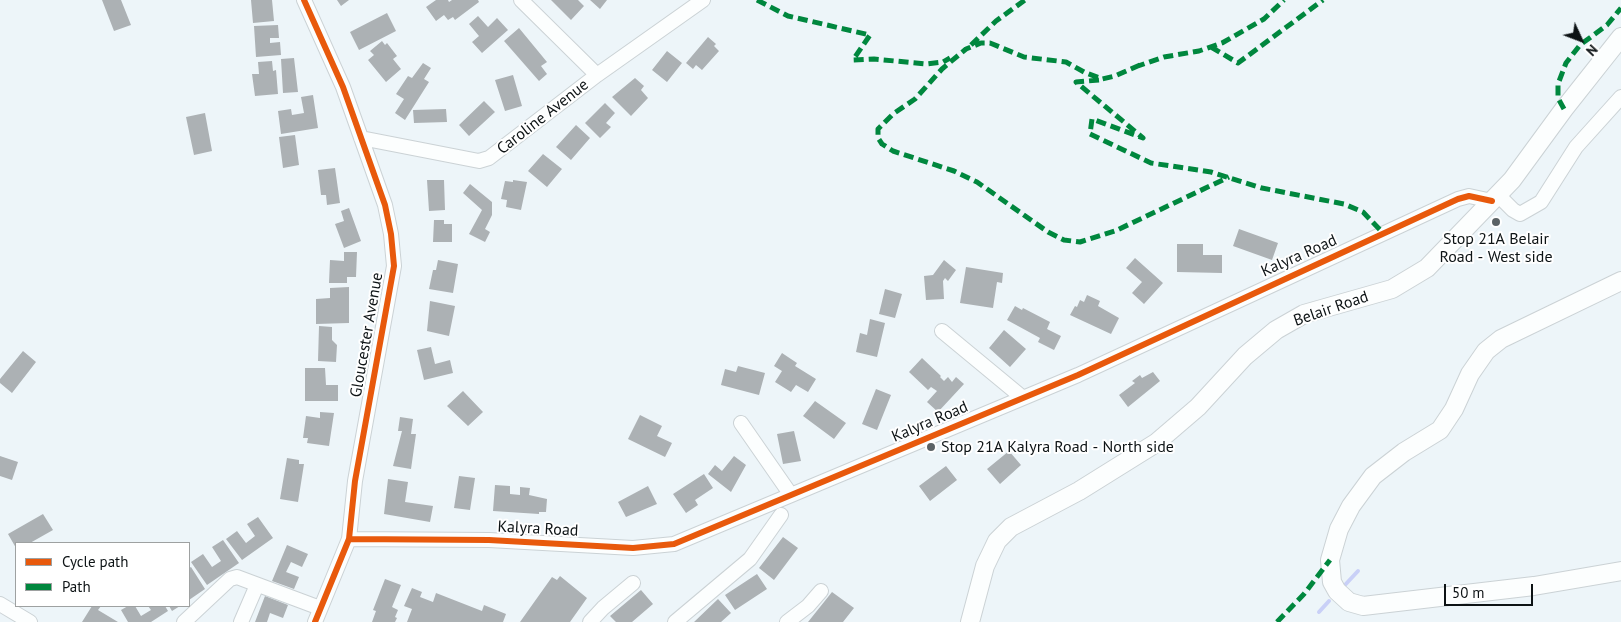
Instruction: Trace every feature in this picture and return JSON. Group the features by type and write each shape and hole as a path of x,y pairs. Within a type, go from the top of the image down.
{"main road":[{"name":"Belair Road","path":"970,622 985,566 997,541 1011,527 1080,491 1156,443 1198,407 1245,356 1276,330 1304,314 1392,289 1427,268 1512,180 1564,109 1621,37"},
{"path":"1621,281 1501,339 1486,351 1470,374 1454,409 1440,430 1404,452 1373,476 1351,506 1339,529 1330,560 1332,582 1337,591 1349,602 1364,606 1534,586 1621,571"}],"street":[{"name":"Gloucester Avenue","path":"304,0 339,79 362,138 389,220 394,266 355,481 348,539 315,622"},
{"path":"521,0 598,75"},
{"name":"Caroline Avenue","path":"362,138 479,161 499,152 598,75 703,0"},
{"path":"1495,198 1520,214 1540,202 1576,147 1621,97"},
{"name":"Kalyra Road","path":"348,539 489,540 650,547 674,544 1128,352 1220,307 1458,199 1468,196 1495,198"},
{"path":"942,330 1023,398"},
{"path":"741,422 791,495"},
{"path":"675,622 750,559 781,515"},
{"path":"184,622 230,579 237,577 320,608"},
{"path":"590,622 603,608 633,583"},
{"path":"241,622 257,584"},
{"path":"787,622 808,606 821,591"},
{"path":"0,604 30,622"}],"building":[{"path":"102,0 121,0 131,25 114,31"},
{"path":"251,0 272,0 274,21 253,23"},
{"path":"337,0 349,0 341,6"},
{"path":"436,0 448,0 449,2 452,0 478,0 479,2 455,20 453,17 448,20 444,15 436,21 426,7"},
{"path":"551,0 578,0 584,6 571,20"},
{"path":"590,0 607,0 600,9"},
{"path":"387,13 396,31 359,50 350,32"},
{"path":"478,16 488,27 497,18 508,30 482,53 472,42 479,36 469,24"},
{"path":"278,25 279,38 270,38 270,43 280,42 281,55 256,57 254,26"},
{"path":"519,28 547,62 541,66 547,74 539,81 504,41"},
{"path":"708,37 716,44 714,46 719,51 702,70 696,65 693,69 686,63"},
{"path":"382,41 385,45 387,43 397,56 393,59 401,69 386,82 368,60 374,55 370,51"},
{"path":"667,51 682,63 667,82 652,70"},
{"path":"294,58 298,92 283,93 281,59"},
{"path":"272,61 273,71 276,70 278,94 255,96 252,74 259,74 258,62"},
{"path":"423,63 431,68 424,79 429,82 405,120 395,113 404,99 396,94 408,76 412,78"},
{"path":"513,75 522,106 505,111 495,80"},
{"path":"635,78 644,86 641,90 648,98 631,116 612,97"},
{"path":"313,95 318,128 281,134 278,111 291,109 292,115 304,113 301,97"},
{"path":"484,101 495,112 469,136 459,125"},
{"path":"605,103 615,113 606,123 611,127 600,138 585,123"},
{"path":"446,109 447,122 414,123 413,110"},
{"path":"205,113 212,151 194,155 186,117"},
{"path":"576,125 590,138 571,160 556,147"},
{"path":"295,135 299,165 283,168 279,137"},
{"path":"543,154 562,169 547,187 528,171"},
{"path":"335,168 340,203 327,205 326,195 321,195 318,170"},
{"path":"427,180 444,180 445,210 429,211"},
{"path":"513,180 527,182 521,210 506,207 507,200 501,199 505,181 513,182"},
{"path":"470,184 492,202 492,215 485,229 490,232 485,242 469,234 482,210 463,193"},
{"path":"349,208 361,241 344,248 335,224 344,221 341,211"},
{"path":"434,220 444,220 444,224 452,224 452,242 433,242"},
{"path":"1239,229 1278,243 1272,260 1233,246"},
{"path":"1177,244 1203,244 1203,255 1222,255 1222,273 1177,272"},
{"path":"344,252 357,252 356,277 347,277 347,283 329,283 330,260 344,261"},
{"path":"1135,258 1163,283 1144,304 1132,293 1142,282 1126,268"},
{"path":"438,260 458,264 453,293 429,289 433,270 436,270"},
{"path":"944,260 956,270 948,281 945,278 943,281 944,299 926,300 924,276 933,275"},
{"path":"966,267 1003,273 1002,283 997,282 993,308 960,303"},
{"path":"349,287 349,323 316,324 316,299 330,298 330,288"},
{"path":"885,289 902,294 895,318 879,314"},
{"path":"1087,295 1100,301 1098,306 1119,318 1111,334 1070,315 1080,300 1084,302"},
{"path":"430,301 455,306 449,336 427,331"},
{"path":"1015,306 1022,310 1023,308 1050,322 1047,329 1061,336 1054,350 1038,342 1040,338 1007,320"},
{"path":"870,319 885,323 877,357 856,352 860,333 867,335"},
{"path":"319,326 332,327 332,340 337,345 336,362 318,361"},
{"path":"1004,330 1026,349 1010,367 989,348"},
{"path":"431,347 435,364 450,360 453,373 424,380 417,350"},
{"path":"23,351 36,362 12,393 0,383 0,379"},
{"path":"782,353 797,363 795,366 816,379 808,392 796,385 791,392 775,382 782,371 774,366"},
{"path":"922,358 944,381 948,377 952,382 956,377 964,384 938,412 927,402 937,391 931,387 928,390 909,372"},
{"path":"738,366 765,373 759,395 721,385 725,369 736,372"},
{"path":"305,368 325,368 326,385 338,385 338,401 305,401"},
{"path":"1153,372 1160,381 1128,407 1119,395 1135,383 1132,381 1140,375 1142,378"},
{"path":"876,389 891,395 877,430 862,424"},
{"path":"463,391 483,412 468,426 447,406"},
{"path":"815,401 846,423 834,439 803,416"},
{"path":"320,412 334,413 329,446 307,443 308,438 303,438 306,416 320,418"},
{"path":"640,415 662,426 657,436 672,443 665,457 628,439"},
{"path":"400,417 413,419 411,434 416,434 411,469 393,466 402,431 398,431"},
{"path":"794,431 801,461 783,464 777,434"},
{"path":"1009,451 1021,465 1000,484 987,469"},
{"path":"0,456 18,462 12,480 0,476"},
{"path":"734,456 746,465 731,492 708,474 715,465 722,471"},
{"path":"287,458 299,460 299,464 304,464 298,502 280,499"},
{"path":"946,466 957,480 930,501 919,486"},
{"path":"704,474 713,488 695,500 698,505 686,513 673,494"},
{"path":"459,476 475,478 470,510 454,508"},
{"path":"388,479 408,482 405,502 433,506 430,522 384,514"},
{"path":"495,485 510,486 510,494 520,495 520,487 530,488 529,495 547,499 546,512 539,512 539,514 493,511"},
{"path":"648,486 657,504 626,517 618,502"},
{"path":"43,514 53,530 32,542 15,542 15,546 8,534"},
{"path":"258,517 273,538 242,560 226,539 237,531 246,543 255,536 247,524"},
{"path":"783,537 798,548 774,580 759,568"},
{"path":"223,540 239,563 207,585 191,562 203,554 212,567 221,561 212,547"},
{"path":"287,545 308,554 302,567 291,562 286,572 299,577 294,589 272,581"},
{"path":"190,568 205,589 190,599"},
{"path":"757,574 767,589 735,610 725,595"},
{"path":"560,576 587,598 570,622 520,622 552,577 557,580"},
{"path":"385,579 401,585 392,607 398,610 395,617 397,618 395,622 372,622 376,611 373,610"},
{"path":"412,588 422,592 420,597 433,602 436,593 482,611 484,605 506,614 503,622 407,622 412,609 404,606"},
{"path":"641,590 653,604 632,622 616,622 610,616"},
{"path":"832,592 854,608 843,622 808,622"},
{"path":"265,596 288,605 283,618 270,613 267,622 255,622"},
{"path":"718,599 731,613 721,622 694,622"},
{"path":"91,607 100,607 98,610 118,622 82,622"},
{"path":"126,607 136,607 141,616 151,610 149,607 166,607 168,611 151,622 128,622 121,610"},
{"path":"170,607 178,607 172,611"}],"waterway":[{"path":"1344,586 1358,571"},
{"path":"1319,612 1329,601"}],"marked path":[{"path":"757,0 788,16 870,35 853,60 874,59 926,64 943,62 950,58"},
{"path":"971,45 996,21 1025,0"},
{"path":"1135,67 1164,57 1199,51 1222,43 1264,19 1284,0"},
{"path":"1211,47 1238,63 1323,0"},
{"path":"1564,109 1558,98 1558,84 1566,63 1580,45 1607,25 1621,8"},
{"path":"1140,65 1115,76 1102,79 1066,62 1024,57 990,43 981,43 966,49 942,69 915,99 893,114 878,129 878,138 882,144 893,151 954,171 977,182 1048,232 1064,240 1080,242 1115,231 1229,177"},
{"path":"1099,80 1076,82 1143,138 1092,119 1090,134 1151,163 1211,172 1262,188 1344,204 1363,212 1383,233"},
{"path":"1277,622 1304,594 1330,560"}],"cycle path":[{"path":"304,0 343,87 385,205 391,234 394,266 355,481 349,539 315,622"},
{"path":"349,539 489,540 633,548 674,544 1078,375 1458,199 1469,196 1492,201"}],"place":[{"name":"Stop 21A Belair Road - West side","path":"1496,222"},
{"name":"Stop 21A Kalyra Road - North side","path":"931,447"}]}
